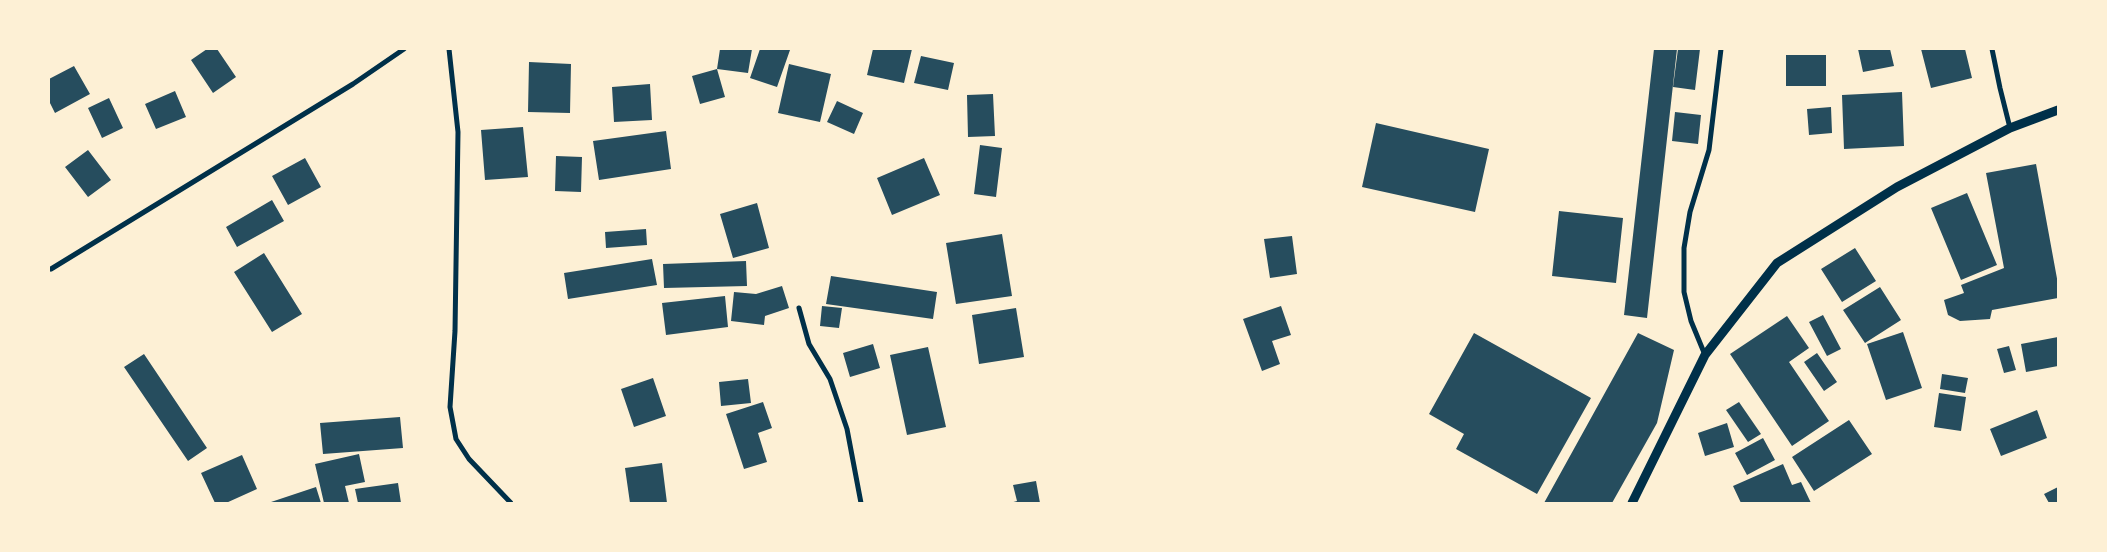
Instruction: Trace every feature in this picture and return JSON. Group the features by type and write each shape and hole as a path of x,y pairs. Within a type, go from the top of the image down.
{"street":[{"path":"51,269 336,94 404,49"},
{"path":"450,49 458,132 455,331 450,407 456,439 469,459 511,503"},
{"path":"1705,355 1691,321 1684,292 1684,248 1690,212 1708,150 1721,49"},
{"path":"1992,49 2010,128"},
{"path":"1632,503 1705,355 1777,263 1897,188 2010,128 2058,110"},
{"path":"799,308 809,344 830,380 847,429 861,503"}],"building":[{"path":"207,49 217,49 236,77 213,93 191,60"},
{"path":"720,49 752,49 748,73 717,69"},
{"path":"760,49 790,50 777,87 750,78"},
{"path":"873,49 912,49 904,83 867,75"},
{"path":"1654,49 1677,49 1647,318 1624,315"},
{"path":"1678,49 1700,49 1695,90 1673,87"},
{"path":"1858,49 1890,49 1894,66 1863,72"},
{"path":"1921,49 1965,49 1972,78 1931,88"},
{"path":"1786,55 1826,55 1826,86 1786,86"},
{"path":"921,56 954,63 948,90 914,83"},
{"path":"529,62 571,64 570,113 528,112"},
{"path":"789,64 831,74 820,122 778,113"},
{"path":"74,66 90,94 55,113 49,101 49,79"},
{"path":"717,69 725,97 700,104 692,76"},
{"path":"650,84 652,120 614,122 612,87"},
{"path":"175,91 186,117 156,129 145,104"},
{"path":"1902,92 1904,146 1844,149 1842,95"},
{"path":"993,94 995,136 968,137 967,95"},
{"path":"109,98 123,128 102,138 88,108"},
{"path":"837,101 863,113 854,134 827,122"},
{"path":"1831,107 1832,133 1809,135 1807,109"},
{"path":"1675,112 1701,115 1698,144 1672,141"},
{"path":"1376,123 1489,149 1475,212 1362,187"},
{"path":"523,127 528,177 485,180 481,130"},
{"path":"666,131 671,169 599,180 593,141"},
{"path":"980,145 1002,148 996,197 974,194"},
{"path":"88,150 111,180 88,197 65,167"},
{"path":"556,156 582,157 581,192 555,191"},
{"path":"305,158 321,187 288,205 272,176"},
{"path":"924,158 940,195 892,215 877,178"},
{"path":"2036,164 2058,284 2058,298 1992,310 1990,319 1960,321 1948,315 1944,300 1964,293 1961,285 2004,268 1986,173"},
{"path":"1967,193 1997,265 1961,280 1931,208"},
{"path":"272,200 284,221 237,247 226,227"},
{"path":"757,203 769,248 733,258 720,214"},
{"path":"1559,211 1623,218 1616,283 1552,276"},
{"path":"646,229 647,245 606,248 605,232"},
{"path":"1002,234 1012,296 956,304 946,243"},
{"path":"1292,236 1297,274 1270,278 1264,239"},
{"path":"1855,248 1876,281 1842,302 1821,269"},
{"path":"264,253 302,314 272,332 234,272"},
{"path":"652,259 657,285 568,299 564,273"},
{"path":"746,261 747,286 664,288 663,264"},
{"path":"831,276 937,292 933,319 826,304"},
{"path":"782,286 789,308 765,316 764,325 731,321 734,292 756,294"},
{"path":"1880,287 1901,320 1865,343 1843,310"},
{"path":"725,296 728,327 666,335 662,303"},
{"path":"822,306 842,308 839,328 820,326"},
{"path":"1281,306 1291,335 1272,341 1280,364 1262,371 1243,319"},
{"path":"1016,308 1024,357 979,364 972,315"},
{"path":"1823,315 1841,349 1827,356 1809,322"},
{"path":"1787,316 1809,348 1789,362 1829,421 1792,446 1730,354"},
{"path":"1903,332 1922,388 1886,400 1867,344"},
{"path":"1474,333 1591,398 1537,494 1456,449 1464,434 1429,414"},
{"path":"1638,333 1674,350 1657,423 1612,503 1544,503"},
{"path":"2058,337 2058,366 2026,372 2021,344"},
{"path":"873,344 880,368 850,377 843,353"},
{"path":"2009,346 2016,370 2004,373 1997,349"},
{"path":"928,347 946,427 907,435 890,355"},
{"path":"1817,353 1837,382 1824,391 1804,362"},
{"path":"144,354 207,448 188,461 124,367"},
{"path":"1942,374 1968,378 1965,393 1940,389"},
{"path":"653,378 666,416 634,427 621,389"},
{"path":"748,379 751,403 721,406 719,382"},
{"path":"1939,393 1966,397 1961,431 1934,427"},
{"path":"763,402 772,428 758,433 767,462 744,469 726,414"},
{"path":"1739,402 1761,434 1748,442 1726,410"},
{"path":"2037,410 2047,438 2001,456 1990,429"},
{"path":"400,417 403,448 323,454 320,423"},
{"path":"1849,420 1872,454 1814,491 1792,457"},
{"path":"1727,423 1734,447 1705,456 1698,433"},
{"path":"1763,438 1775,460 1747,475 1735,453"},
{"path":"359,454 365,482 345,486 349,503 324,503 315,464"},
{"path":"242,455 257,489 226,503 215,503 201,473"},
{"path":"662,463 667,503 630,503 625,468"},
{"path":"1783,464 1792,485 1801,482 1811,503 1741,503 1733,486"},
{"path":"1036,481 1040,503 1010,503 1017,501 1013,485"},
{"path":"398,483 401,503 358,503 355,489"},
{"path":"316,487 321,503 268,503"},
{"path":"2058,487 2058,503 2049,503 2044,494"}]}
